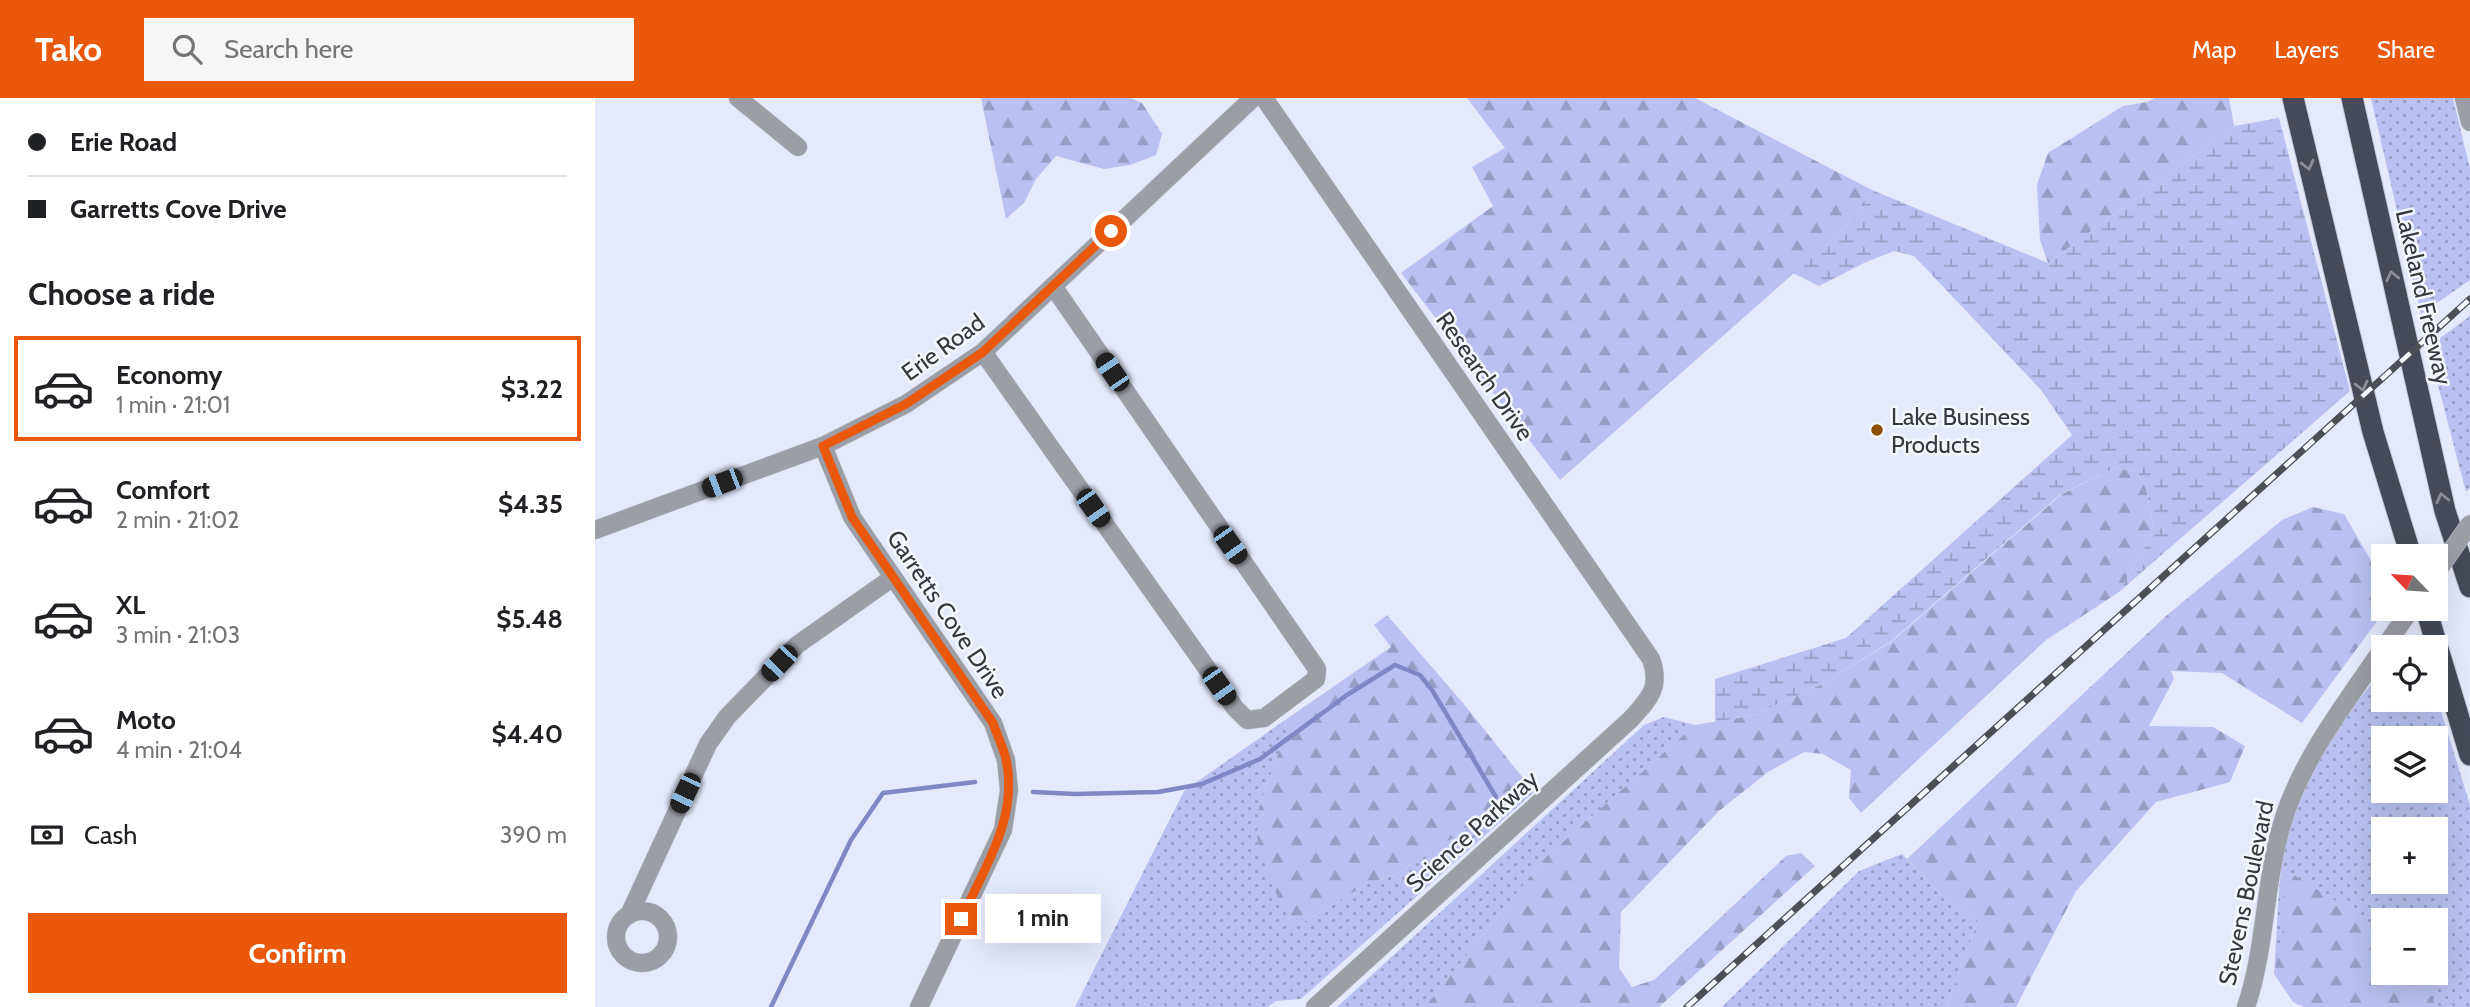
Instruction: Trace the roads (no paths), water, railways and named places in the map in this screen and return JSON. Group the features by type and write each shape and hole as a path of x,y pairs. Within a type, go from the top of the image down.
{"highway":[{"path":"2293,98 2374,432 2407,544"},
{"name":"Lakeland Freeway","path":"2352,98 2445,511 2470,587"},
{"path":"2430,621 2470,755"}],"street":[{"path":"738,98 798,147"},
{"name":"Erie Road","path":"595,530 823,446 906,404 983,352 1253,98"},
{"name":"Research Drive","path":"1263,98 1651,659 1656,685"},
{"path":"2464,98 2470,122"},
{"path":"983,352 1235,708 1247,720 1264,718 1316,679 1317,669 1052,286"},
{"name":"Garretts Cove Drive","path":"823,446 852,517 993,723 1006,760 1009,790 1003,830 919,1007"},
{"path":"2448,556 2470,524"},
{"path":"629,915 708,744 727,717 797,645 892,578"},
{"name":"Stevens Boulevard","path":"2246,1007 2256,978 2274,857 2282,823 2295,790 2327,732 2371,667"},
{"name":"Science Parkway","path":"1315,1007 1631,719 1656,685"}],"waterway":[{"path":"1033,792 1158,792 1202,784 1260,759 1347,695 1395,665 1420,675 1432,690 1496,797"},
{"path":"771,1007 851,840 883,793 975,782"}],"railway":[{"path":"1687,1007 2470,299"}],"place":[{"name":"Lake Business Products","path":"1877,430"}]}
